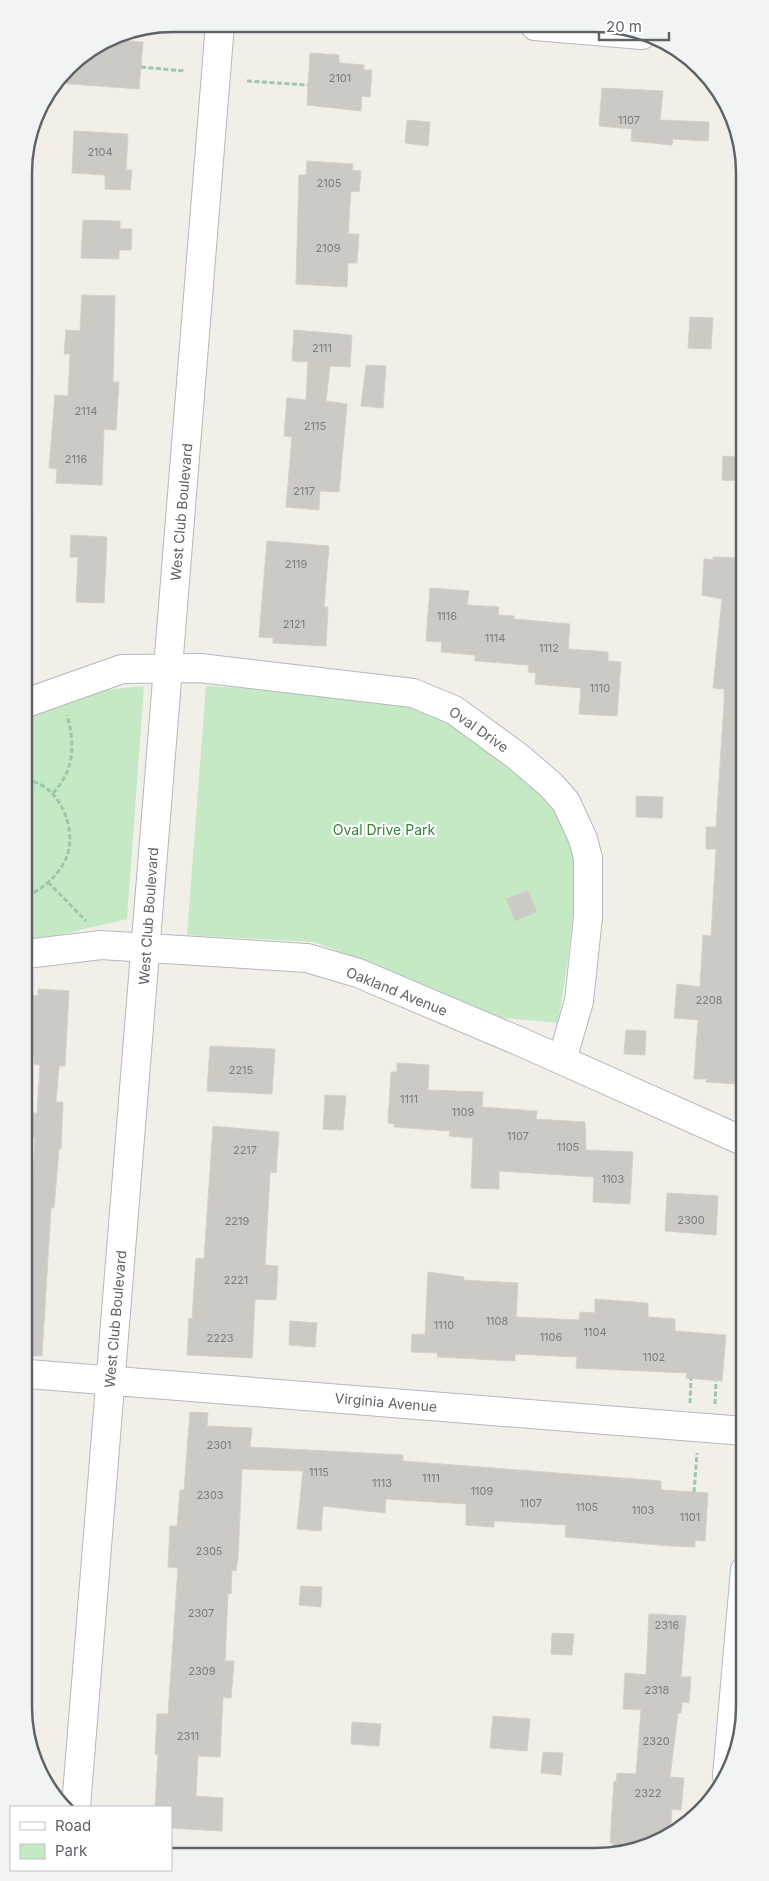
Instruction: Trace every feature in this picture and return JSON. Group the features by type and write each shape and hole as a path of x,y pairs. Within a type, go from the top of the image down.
{"street":[{"name":"West Club Boulevard","path":"76,1806 219,32"},
{"name":"Oval Drive","path":"33,701 122,669 169,668 211,669 413,693 454,710 517,756 551,785 566,802 576,822 588,858 588,917 579,1001 562,1060"},
{"name":"Oakland Avenue","path":"32,953 101,945 307,958 358,973 562,1060 736,1138"},
{"name":"Virginia Avenue","path":"32,1374 736,1430"},
{"path":"728,1756 736,1662"}],"path":[{"path":"141,68 184,71"},
{"path":"247,81 308,85"},
{"path":"53,793 60,785 71,761 72,744 66,713"},
{"path":"33,781 53,793 62,809 70,842 68,854 63,864 48,882 33,893"},
{"path":"48,882 84,919"},
{"path":"690,1411 691,1378"},
{"path":"715,1412 716,1381"},
{"path":"694,1492 698,1444"}],"green space":[{"path":"144,686 127,919 32,940 33,715 106,690"},
{"name":"Oval Drive Park","path":"206,686 328,692 401,700 449,716 552,803 572,842 576,883 568,959 558,1023 495,1017 367,962 314,942 187,935"}],"building":[{"path":"126,41 143,42 139,89 65,84 80,67 95,56"},
{"path":"310,53 339,55 339,63 364,65 364,70 372,70 370,97 362,96 361,111 307,105"},
{"path":"602,88 663,91 660,120 709,122 708,141 673,139 672,145 631,141 632,129 599,126"},
{"path":"407,120 430,122 428,146 405,143"},
{"path":"74,131 128,134 126,170 132,170 130,190 105,189 105,175 72,173"},
{"path":"307,161 353,164 352,170 361,171 359,192 351,191 348,234 359,234 357,263 348,263 347,287 296,284 299,175 306,175"},
{"path":"83,220 120,221 120,229 132,229 131,250 119,250 119,259 81,258"},
{"path":"82,295 115,296 113,382 119,382 116,430 104,429 102,485 56,483 57,469 49,468 55,395 68,396 70,354 64,354 66,330 80,331"},
{"path":"690,317 713,318 711,349 688,348"},
{"path":"294,330 352,335 350,367 330,366 326,401 347,404 339,492 320,491 319,510 286,507 292,437 284,436 287,398 306,400 308,362 292,361"},
{"path":"366,365 386,366 383,408 361,406"},
{"path":"723,456 736,457 736,481 722,480"},
{"path":"71,535 107,537 104,603 76,602 78,557 70,557"},
{"path":"267,541 329,546 324,607 328,607 326,646 273,643 273,638 259,637"},
{"path":"713,557 736,558 736,1084 706,1082 707,1079 694,1079 698,1020 674,1018 677,984 700,987 703,935 711,936 716,849 706,849 706,827 716,827 724,703 724,689 713,688 722,599 702,595 704,559 713,560"},
{"path":"430,588 469,591 467,605 499,607 498,615 514,616 514,619 570,624 568,649 608,652 608,661 621,662 617,716 579,714 581,688 535,684 536,673 528,672 529,665 475,661 475,655 441,652 442,642 426,641"},
{"path":"636,796 663,797 662,818 636,817"},
{"path":"528,890 537,912 515,921 506,899"},
{"path":"38,989 69,991 65,1066 59,1066 56,1102 63,1102 61,1149 59,1149 54,1208 51,1208 42,1356 32,1356 32,1177 35,1138 32,1138 32,1113 37,1113 40,1065 34,1064 32,1054 32,995 38,996"},
{"path":"626,1030 646,1031 645,1055 624,1054"},
{"path":"210,1046 275,1049 272,1094 207,1091"},
{"path":"397,1063 429,1065 428,1090 483,1092 482,1107 537,1111 536,1119 585,1122 586,1150 633,1152 630,1204 593,1202 594,1177 499,1171 499,1189 471,1188 473,1138 449,1136 450,1131 394,1127 395,1124 388,1123 391,1072 397,1072"},
{"path":"325,1095 346,1096 343,1130 323,1129"},
{"path":"213,1126 279,1132 276,1173 270,1172 265,1265 278,1266 276,1300 255,1299 252,1358 187,1355 189,1318 192,1319 196,1258 204,1259"},
{"path":"667,1193 718,1196 716,1235 665,1231"},
{"path":"428,1272 464,1277 463,1280 518,1283 516,1317 579,1320 580,1312 595,1313 595,1299 648,1303 648,1317 675,1319 675,1331 726,1335 722,1381 686,1378 687,1373 576,1368 577,1357 515,1354 515,1361 437,1357 438,1353 411,1352 412,1334 425,1335"},
{"path":"290,1321 317,1323 315,1347 289,1345"},
{"path":"190,1412 208,1413 207,1426 252,1428 250,1447 403,1455 403,1461 661,1481 661,1489 663,1490 708,1493 705,1541 695,1540 695,1547 565,1537 566,1525 494,1521 494,1527 466,1525 466,1504 386,1499 385,1513 323,1506 321,1531 297,1529 303,1471 242,1469 238,1559 236,1571 232,1570 231,1594 228,1593 225,1661 234,1661 231,1698 223,1697 220,1757 198,1756 196,1796 223,1798 222,1831 172,1828 172,1806 155,1806 158,1754 155,1754 157,1714 168,1714 178,1568 168,1567 170,1526 177,1526 180,1490 184,1490"},
{"path":"301,1586 322,1587 321,1607 299,1605"},
{"path":"649,1614 686,1616 681,1677 691,1677 689,1703 682,1702 681,1713 678,1713 670,1777 684,1778 681,1810 672,1809 671,1827 666,1830 632,1844 613,1847 613,1843 610,1843 614,1781 616,1781 617,1773 636,1774 641,1710 623,1709 625,1673 646,1675"},
{"path":"552,1633 574,1634 572,1655 551,1654"},
{"path":"493,1716 530,1719 527,1751 490,1748"},
{"path":"352,1722 381,1724 379,1746 351,1744"},
{"path":"543,1752 563,1753 561,1775 541,1773"}]}
